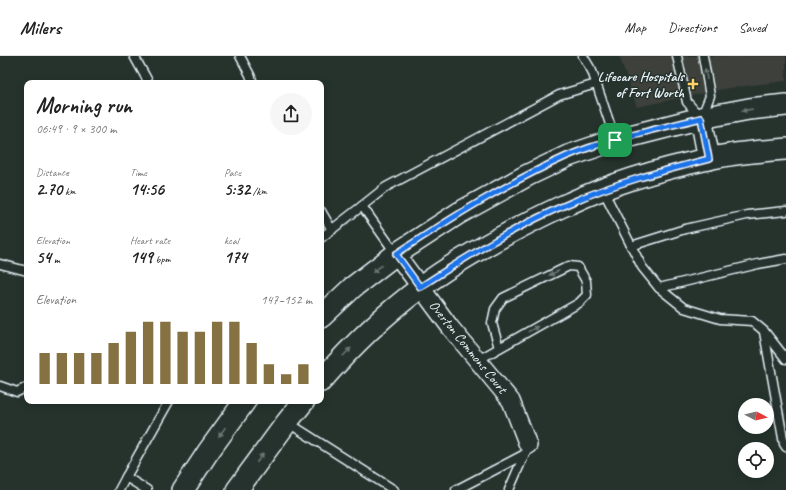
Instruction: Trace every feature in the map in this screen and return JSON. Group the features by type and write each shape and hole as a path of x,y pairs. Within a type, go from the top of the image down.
{"street":[{"path":"324,314 353,288 396,254 459,213 528,175 568,156 615,140 701,118 749,109 786,105"},
{"path":"701,118 709,159"},
{"path":"324,378 347,352 375,325 420,287 490,243 570,203 638,178 709,159 786,149"},
{"name":"Overton Commons Court","path":"396,254 420,287 512,401 527,450"},
{"path":"183,490 243,404"},
{"path":"237,490 302,404"}],"lane":[{"path":"134,56 147,80"},
{"path":"240,56 252,80"},
{"path":"583,56 592,71 615,140"},
{"path":"677,56 687,102 701,118 710,96 703,56"},
{"path":"324,236 386,188 552,99 596,84"},
{"path":"603,190 642,267 659,288 684,308 720,319 752,321 764,331 786,359"},
{"path":"362,206 396,254"},
{"path":"631,246 685,229 747,215 786,211"},
{"path":"324,216 332,230"},
{"path":"659,288 758,264 786,260"},
{"path":"0,264 24,270"},
{"path":"478,360 500,348 579,303 587,295 586,281 578,267 569,266 503,298 495,309 492,323 500,348"},
{"path":"764,331 784,444 786,447"},
{"path":"0,386 17,392 24,388"},
{"path":"119,490 167,404"},
{"path":"287,422 394,490"},
{"path":"456,490 527,450"},
{"path":"510,490 527,450"},
{"path":"126,477 147,490"}],"shaded area":[{"name":"Lifecare Hospitals of Fort Worth","path":"619,56 786,56 786,81 728,88 637,107"}],"place":[{"name":"Lifecare Hospitals of Fort Worth","path":"693,84"}],"route":[{"path":"701,118 709,159 638,178 570,203 490,243 420,287 396,254 459,213 528,175 568,156 615,140 701,118"}]}
